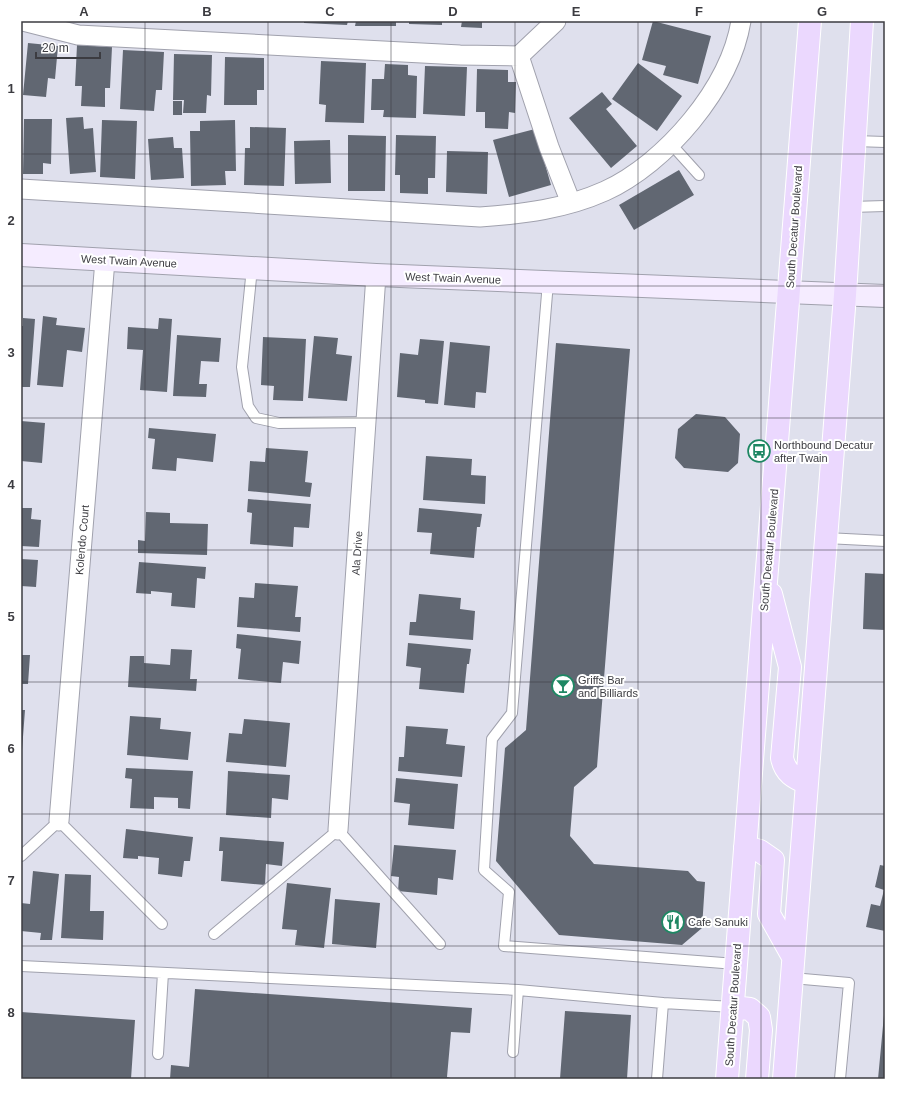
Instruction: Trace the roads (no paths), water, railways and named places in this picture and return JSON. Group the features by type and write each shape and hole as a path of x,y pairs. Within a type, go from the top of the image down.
{"main road":[{"name":"South Decatur Boulevard","path":"727,1079 790,293 810,21"},
{"path":"784,1079 845,295 862,21"},
{"name":"West Twain Avenue","path":"21,255 376,275 885,296"},
{"path":"767,580 790,667 783,764 788,773 807,783"},
{"path":"745,847 760,851 773,860 769,914 794,957"},
{"path":"733,1007 750,1009 759,1017 761,1030 757,1079"}],"street":[{"path":"23,21 78,35 421,53 519,56 556,21"},
{"path":"21,189 480,217 544,210 571,203 606,191 642,168 671,144 697,115 722,77 739,37 742,21"},
{"path":"519,56 549,148 571,203"},
{"name":"Kolendo Court","path":"59,821 105,260"},
{"name":"Ala Drive","path":"338,830 376,275"}],"lane":[{"path":"854,141 885,142"},
{"path":"671,144 699,174"},
{"path":"850,207 885,206"},
{"path":"252,268 242,367 248,406 256,418 279,423 366,422"},
{"path":"548,282 512,713 492,739 484,870 509,892 504,946 736,964"},
{"path":"826,538 885,542"},
{"path":"21,856 59,821 162,924"},
{"path":"214,934 338,830 440,944"},
{"path":"21,966 518,990 663,1003 733,1007"},
{"path":"158,1054 163,973"},
{"path":"792,978 849,983 840,1079"},
{"path":"513,1052 518,990"},
{"path":"657,1079 663,1003"}],"place":[{"name":"Northbound Decatur after Twain","path":"759,451"},
{"name":"Griffs Bar and Billiards","path":"563,686"},
{"name":"Cafe Sanuki","path":"673,922"}]}
